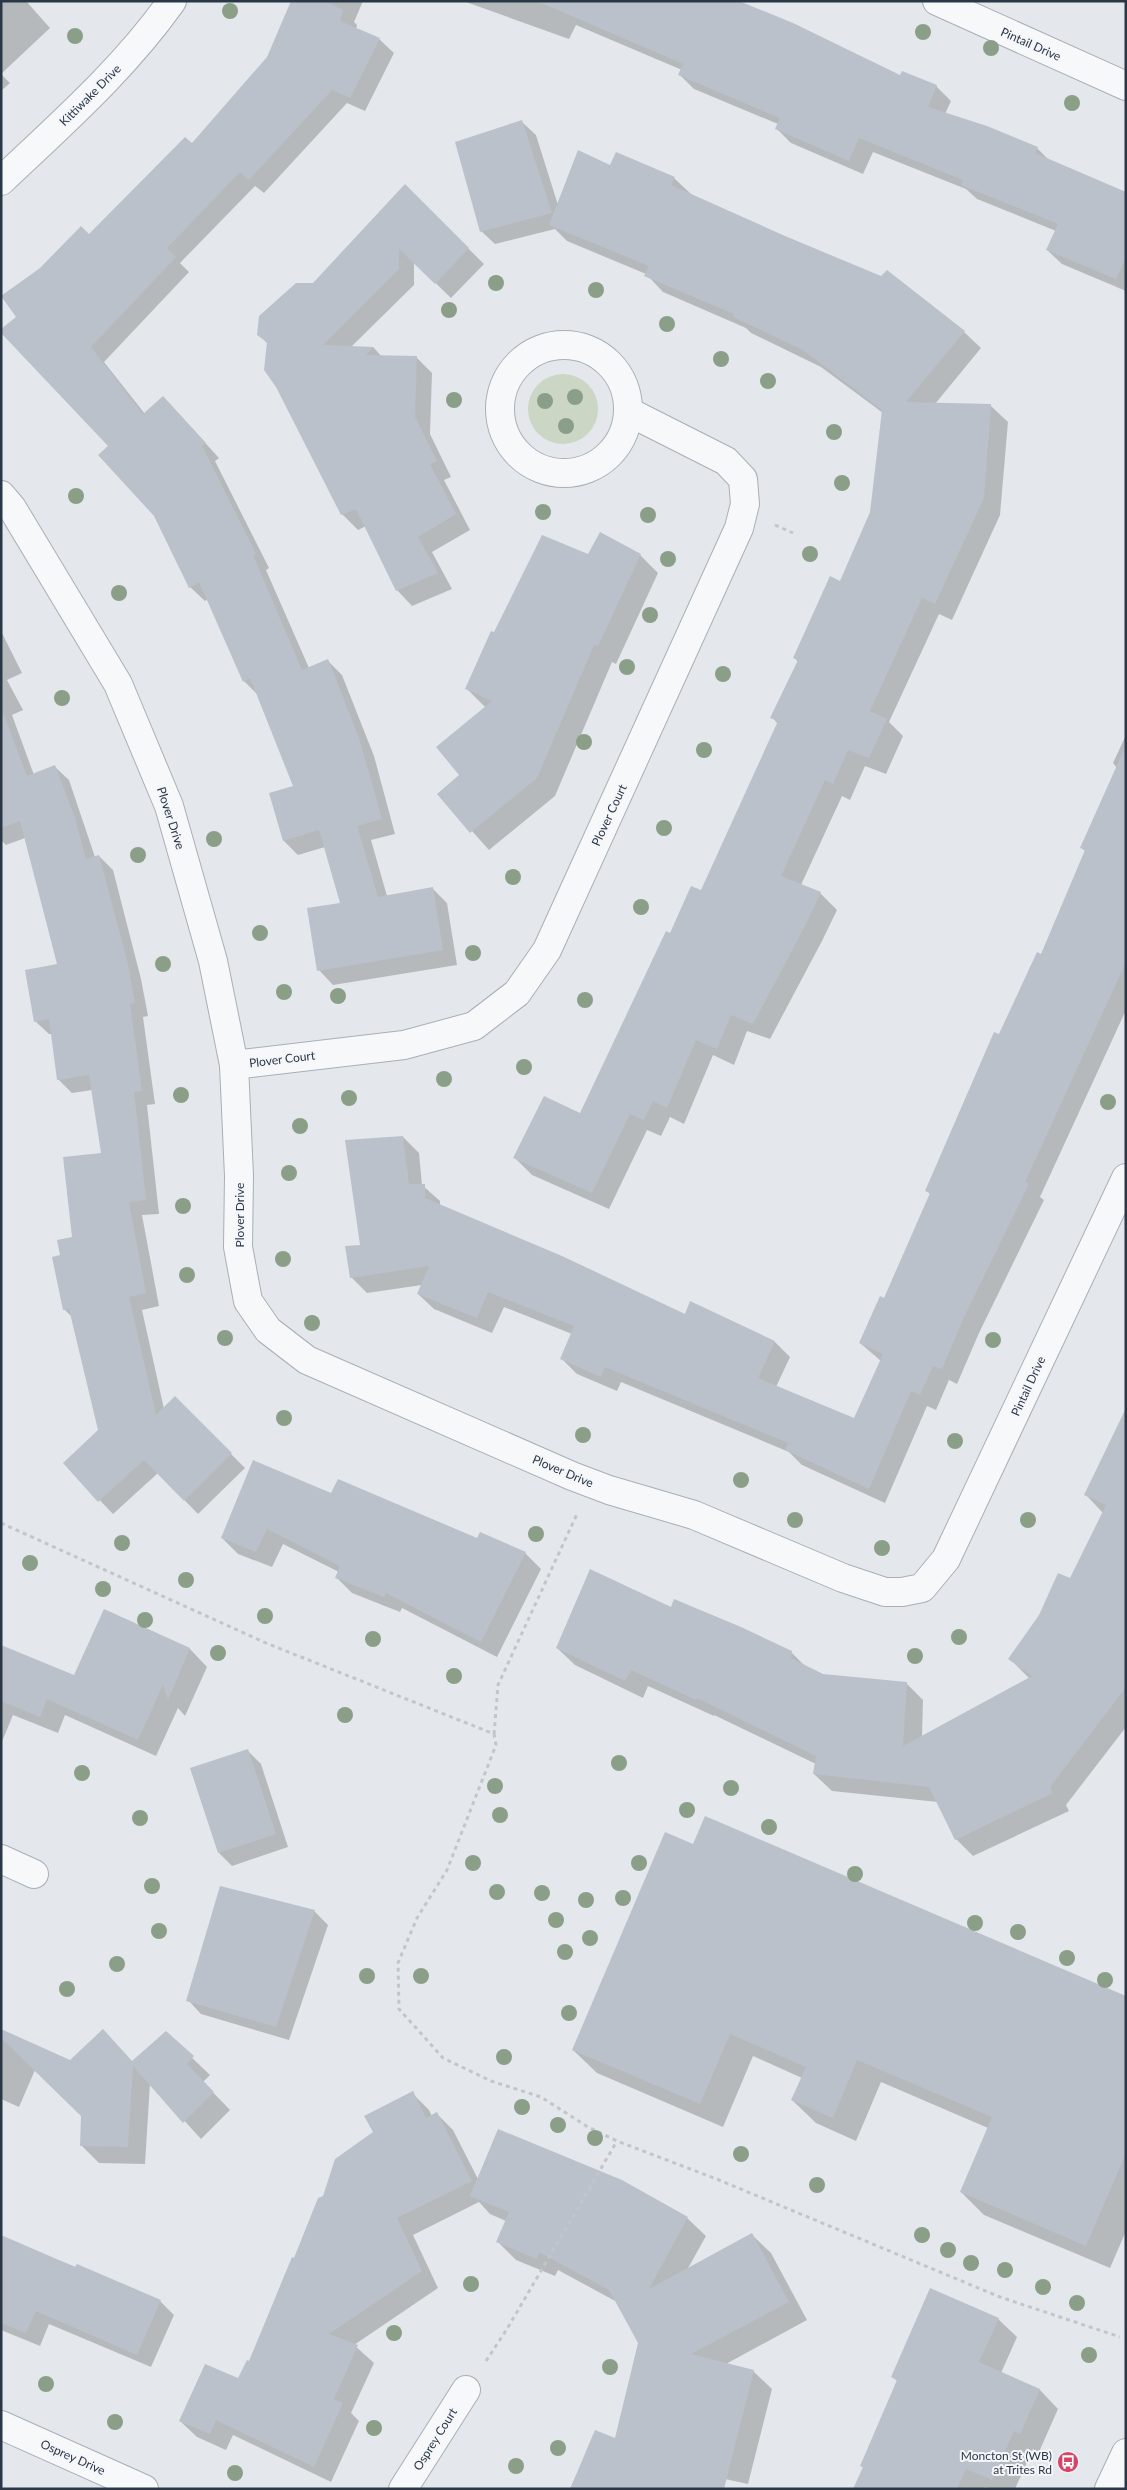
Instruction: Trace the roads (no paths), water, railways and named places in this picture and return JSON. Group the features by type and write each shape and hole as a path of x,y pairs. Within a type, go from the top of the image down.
{"street":[{"name":"Kittiwake Drive","path":"1,181 100,87 147,36 172,1"},
{"name":"Pintail Drive","path":"937,1 1126,86"},
{"path":"559,344 581,346 600,355 616,370 626,390 629,412 624,432 614,451 598,464 578,472 557,474 537,468 519,457 507,440 499,420 500,399 506,378 519,361 538,349 559,344"},
{"name":"Plover Court","path":"234,1065 404,1045 474,1026 517,992 547,950 739,528 745,504 743,479 726,461 629,412"},
{"name":"Plover Drive","path":"1,495 12,508 118,684 169,806 213,961 234,1065 239,1176 238,1247 248,1301 268,1330 307,1360 572,1476 720,1525 843,1578 885,1592 902,1592 922,1588"},
{"name":"Pintail Drive","path":"922,1588 946,1559 1126,1178"},
{"path":"1,1859 34,1874"},
{"name":"Osprey Court","path":"403,2489 466,2390"},
{"name":"Osprey Drive","path":"1,2425 144,2489"},
{"path":"1109,2489 1126,2453"}],"place":[{"name":"Moncton St (WB) at Trites Rd","path":"1068,2462"}]}
